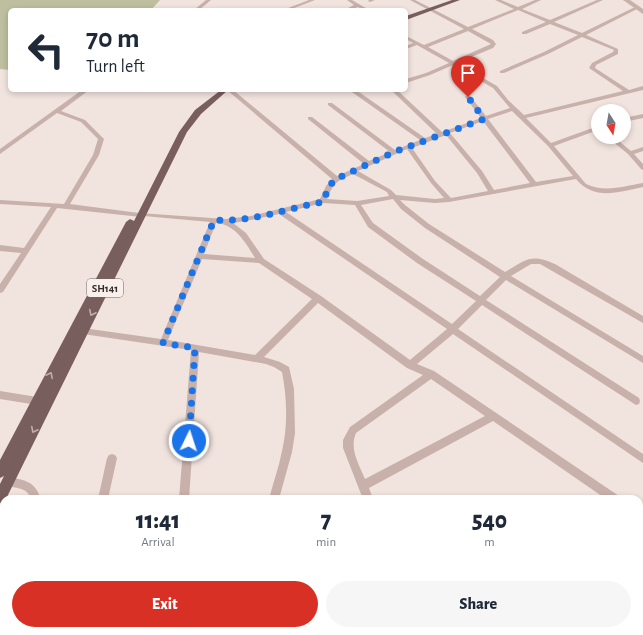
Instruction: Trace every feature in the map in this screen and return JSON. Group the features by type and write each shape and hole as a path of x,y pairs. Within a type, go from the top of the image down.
{"main road":[{"path":"408,17 447,0"},
{"path":"408,14 457,0"},
{"name":"SH141","path":"1,495 83,331 179,127 204,99 213,92"},
{"name":"SH141","path":"0,472 183,132 198,112 223,92"}],"street":[{"path":"199,8 209,0"},
{"path":"291,8 313,0"},
{"path":"349,0 363,8"},
{"path":"408,80 494,46 491,41 412,0"},
{"path":"497,0 584,35 617,51 613,55 594,64 592,68 628,92"},
{"path":"408,48 421,45 468,29 539,0"},
{"path":"524,33 601,0"},
{"path":"626,0 640,8"},
{"path":"633,0 643,12"},
{"path":"351,8 358,5"},
{"path":"502,72 640,8"},
{"path":"408,38 491,84 550,145 584,185 596,191 603,192 643,185"},
{"path":"524,117 643,88"},
{"path":"0,152 83,92"},
{"path":"232,92 336,179"},
{"path":"355,92 425,141"},
{"path":"396,92 444,134 480,172 493,193"},
{"path":"468,97 535,185"},
{"path":"330,104 394,152"},
{"path":"323,202 329,186 336,179 394,152 514,108"},
{"path":"56,111 82,122 101,139 96,155 66,206"},
{"path":"631,119 643,116"},
{"path":"310,118 368,164"},
{"path":"550,145 591,130"},
{"path":"619,144 630,153 643,168"},
{"path":"408,147 433,182 449,200"},
{"path":"630,153 643,149"},
{"path":"353,171 389,191 395,197 397,202 427,226 505,276 643,360"},
{"path":"0,202 66,206 226,221 280,212 323,202 357,203 395,197 435,201 449,200 493,193 576,176"},
{"path":"357,203 370,225 479,301 636,401"},
{"path":"0,290 55,206"},
{"path":"280,212 381,279 452,330 546,391 643,459"},
{"path":"163,343 214,220"},
{"path":"226,221 244,235 261,261 318,298 410,365 431,374 492,417 609,495"},
{"path":"0,248 26,251"},
{"path":"199,256 261,261"},
{"path":"410,365 452,330 505,276 524,263 535,260 541,261 643,320"},
{"path":"256,359 318,298"},
{"path":"83,331 195,348 281,365 289,376 290,433 287,452 275,495"},
{"path":"184,495 195,348"},
{"path":"366,495 348,448 348,440 353,430 431,374"},
{"path":"0,395 37,401"},
{"path":"362,486 492,417"},
{"path":"104,495 112,458"},
{"path":"8,482 28,485 34,491 35,495"}],"green space":[{"path":"0,0 160,0 153,8 8,8 8,70 0,69"}],"route":[{"path":"189,441 195,348 163,343 214,220 226,221 251,218 323,202 329,186 336,179 394,152 447,133 453,129 484,119 468,97"}]}
